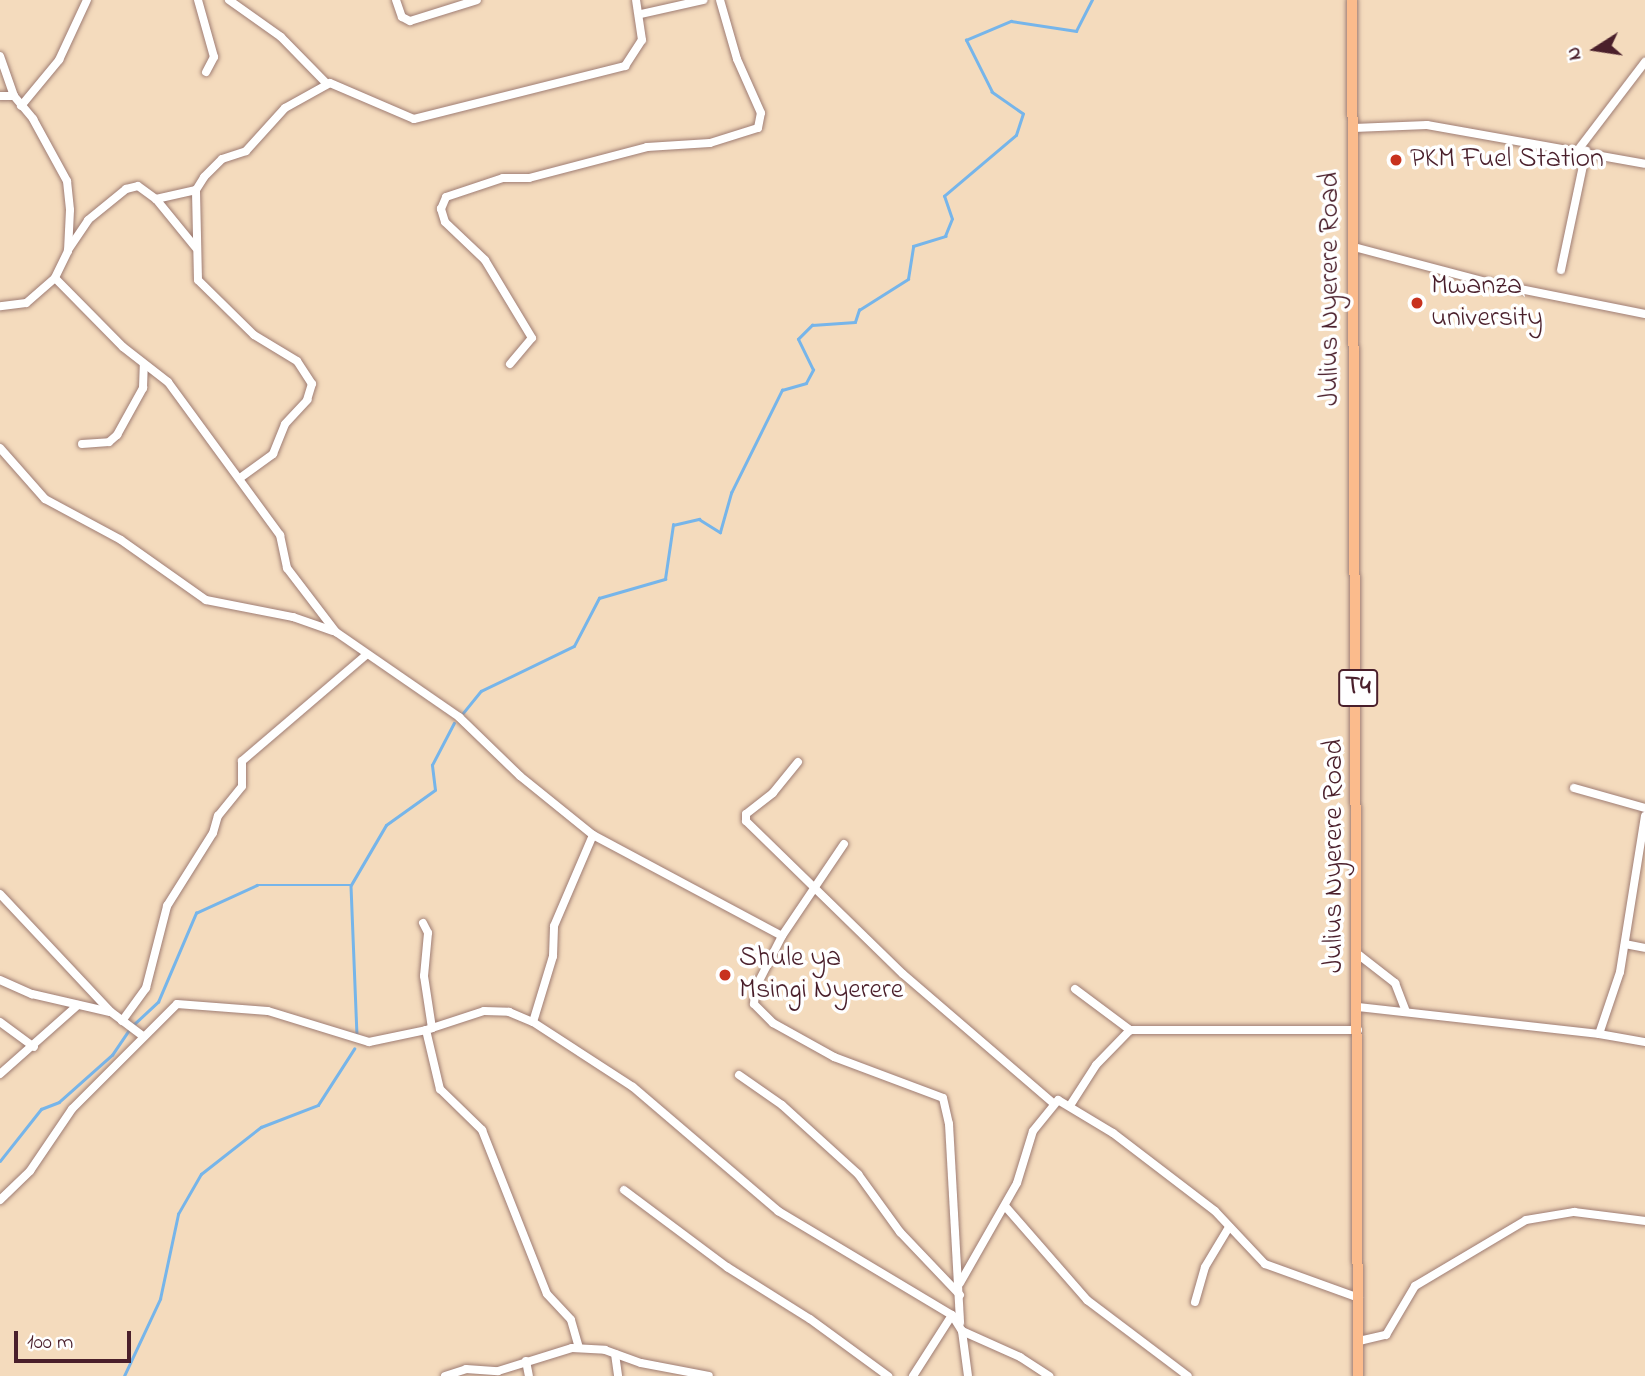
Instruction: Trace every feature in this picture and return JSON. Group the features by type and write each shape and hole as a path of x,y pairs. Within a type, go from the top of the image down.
{"highway":[{"name":"Julius Nyerere Road","path":"1352,0 1359,955 1358,1376"}],"street":[{"path":"21,106 59,60 87,0"},
{"path":"198,0 214,57 206,72"},
{"path":"229,0 281,37 327,84"},
{"path":"396,0 402,17 410,21 477,0"},
{"path":"240,478 274,454 285,424 312,393 312,384 297,361 254,335 206,291 196,274 196,190 218,161 246,151 285,108 327,84 341,85 404,118 428,118 625,66 642,40 641,14 635,0"},
{"path":"641,14 703,0"},
{"path":"510,364 532,338 485,260 446,222 441,209 446,197 503,178 529,178 647,147 710,143 758,128 761,113 737,59 720,0"},
{"path":"0,56 14,96 67,181 68,251"},
{"path":"1561,270 1582,150 1645,62"},
{"path":"0,96 14,96"},
{"path":"1354,128 1427,125 1582,150 1645,164"},
{"path":"0,306 26,303 55,278 68,251 89,220 126,189 138,186 156,199 196,248"},
{"path":"156,199 196,190"},
{"path":"1354,247 1490,283 1645,314"},
{"path":"55,278 144,365 168,382 220,459 240,478 280,534 287,568 336,632 366,655 450,709 520,776 593,835 782,936"},
{"path":"82,444 109,442 117,435 143,388 144,365"},
{"path":"0,448 45,499 121,540 206,600 293,617 336,632"},
{"path":"122,1021 146,988 167,906 213,833 218,816 242,786 242,761 366,655"},
{"path":"798,762 745,818 814,889 903,974 1052,1102 1071,1104 1215,1212 1265,1264 1359,1298"},
{"path":"1574,788 1645,808"},
{"path":"1600,1034 1625,944 1645,816"},
{"path":"533,1022 553,956 554,926 593,835"},
{"path":"844,844 782,936 756,988 754,1004 773,1023 834,1057 943,1098 949,1124 961,1327 968,1376"},
{"path":"0,894 111,1012 142,1035"},
{"path":"423,923 429,933 424,976 429,1029 440,1088 482,1130 547,1294 571,1320 579,1348"},
{"path":"1625,944 1645,948"},
{"path":"1359,955 1395,983 1406,1012"},
{"path":"0,980 20,990 111,1012"},
{"path":"1074,989 1130,1030 1358,1030"},
{"path":"0,1200 30,1171 72,1109 170,1007 184,1004 268,1011 369,1042 429,1029 484,1011 509,1012 533,1022 633,1087 778,1211 951,1315 961,1327 1020,1357 1049,1376"},
{"path":"0,1074 34,1047 78,1005"},
{"path":"1358,1007 1600,1034 1645,1042"},
{"path":"0,1023 34,1047"},
{"path":"1071,1104 1096,1065 1130,1030"},
{"path":"739,1075 782,1105 858,1174 900,1232 960,1295"},
{"path":"960,1283 1005,1206 1021,1172 1026,1145 1052,1102"},
{"path":"624,1190 727,1267 810,1319 888,1376"},
{"path":"1005,1206 1087,1300 1188,1376"},
{"path":"1359,1341 1386,1335 1415,1286 1526,1220 1574,1212 1645,1220"},
{"path":"1195,1303 1205,1267 1229,1227"},
{"path":"913,1376 951,1315"},
{"path":"445,1376 466,1369 498,1371 579,1348 709,1376"},
{"path":"614,1354 618,1376"},
{"path":"526,1361 529,1376"}],"waterway":[{"path":"463,713 481,691 574,646 599,598 665,579 673,525 699,519 720,532 731,493 782,390 806,383 813,370 798,339 812,325 855,322 859,310 908,279 913,246 945,236 952,219 944,196 1016,135 1023,114 992,92 966,40 1011,21 1076,31 1092,0"},
{"path":"0,1161 41,1109 59,1102 112,1055 131,1027 158,1002 196,913 257,885 351,885 386,825 435,790 432,765 454,723"},
{"path":"351,886 357,1034"},
{"path":"124,1376 160,1299 178,1214 201,1174 261,1127 318,1105 354,1049"}],"place":[{"name":"PKM Fuel Station","path":"1396,160"},
{"name":"Mwanza university","path":"1417,303"},
{"name":"Shule ya Msingi Nyerere","path":"725,975"}]}
